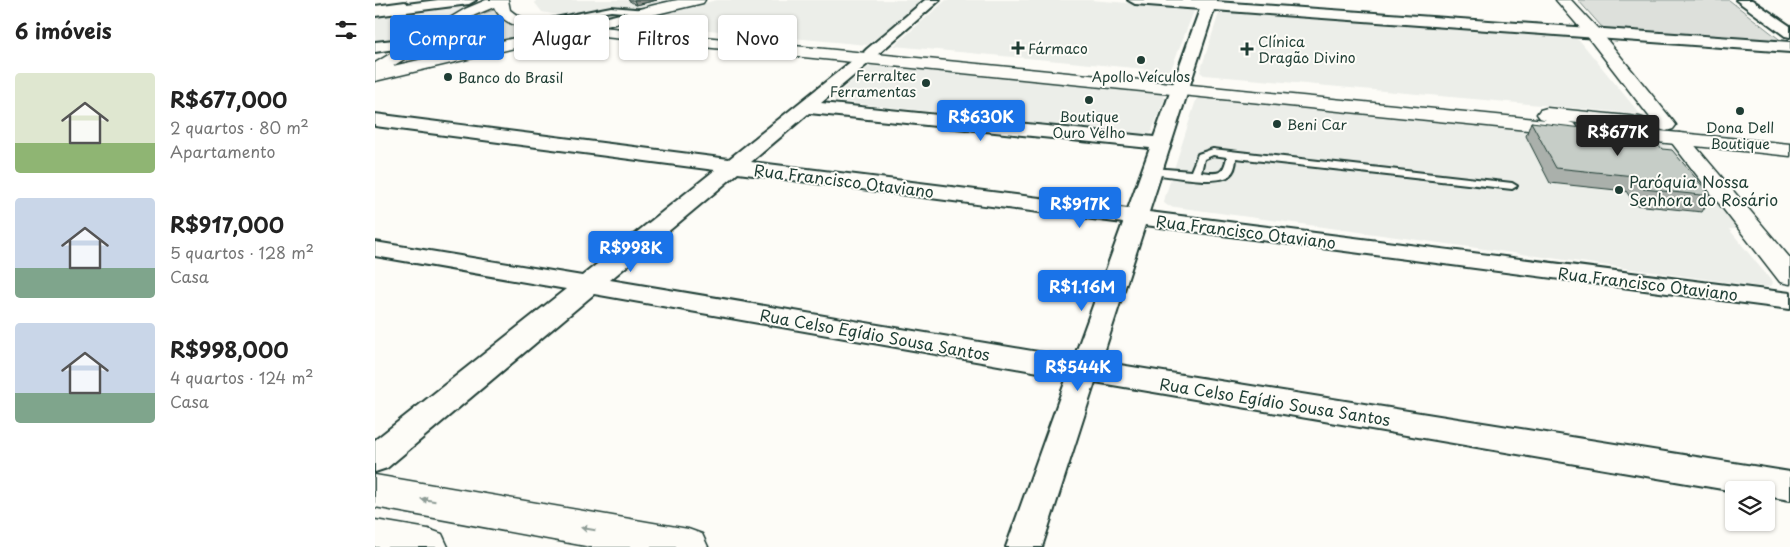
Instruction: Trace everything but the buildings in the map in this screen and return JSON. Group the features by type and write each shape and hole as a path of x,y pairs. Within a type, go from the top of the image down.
{"main road":[{"path":"465,15 500,0 501,7 509,18 514,20"},
{"path":"609,21 698,0"},
{"path":"1563,0 1593,33 1790,276"},
{"path":"525,6 531,12 540,15"},
{"path":"644,15 666,7"},
{"path":"609,33 1673,132 1790,137"},
{"path":"708,38 868,56"},
{"path":"375,76 514,43"},
{"path":"375,70 392,60"},
{"path":"1673,132 1790,150"},
{"path":"375,491 688,547"},
{"path":"375,538 428,547"}],"street":[{"path":"375,12 469,0"},
{"path":"375,460 586,285 805,108 933,0"},
{"path":"1135,0 1209,3 1790,47"},
{"path":"1387,0 1392,18"},
{"path":"1743,0 1790,33"},
{"path":"1024,547 1209,3"},
{"path":"375,47 390,45"},
{"path":"805,108 1161,143"},
{"name":"Rua Francisco Otaviano","path":"375,120 1790,301"},
{"name":"Rua Celso Egídio Sousa Santos","path":"375,249 1085,370 1790,486"}],"lane":[{"path":"375,8 442,0"},
{"path":"576,15 611,9 647,12"},
{"path":"1195,175 1199,156 1202,153 1232,154 1512,186"},
{"path":"1153,171 1215,177 1225,174 1230,167 1232,154"}],"shaded area":[{"path":"536,0 681,0 608,15 558,15 542,12 535,3"},
{"path":"717,0 924,0 867,45 797,38 797,15 718,15 718,31 708,30 708,15 654,15"},
{"path":"946,0 1091,0 1189,8 1194,11 1171,69 1167,71 894,46"},
{"path":"1578,0 1729,0 1783,42 1606,29 1601,26"},
{"path":"475,4 457,15 390,15 390,40 375,42 375,16"},
{"path":"494,10 514,18 514,38 504,40 504,15 481,15"},
{"path":"1224,11 1572,36 1581,42 1640,114 1204,75 1200,72 1219,13"},
{"path":"407,60 419,60 406,63"},
{"path":"872,66 1156,92 1162,94 1165,98 1151,133 1139,135 835,101 833,98 867,68"},
{"path":"1197,97 1662,144 1678,151 1738,229 1729,229 1773,283 1771,286 1764,287 1168,206 1164,203 1165,197"}],"place":[{"name":"Fármaco","path":"1018,48"},
{"name":"Clínica Dragão Divino","path":"1247,49"},
{"name":"Apollo Veículos","path":"1141,60"},
{"name":"Banco do Brasil","path":"448,77"},
{"name":"Ferraltec Ferramentas","path":"926,83"},
{"name":"Boutique Ouro Velho","path":"1089,100"},
{"name":"Dona Dell Boutique","path":"1740,111"},
{"name":"Beni Car","path":"1277,124"},
{"name":"Paróquia Nossa Senhora do Rosário","path":"1619,190"}]}
